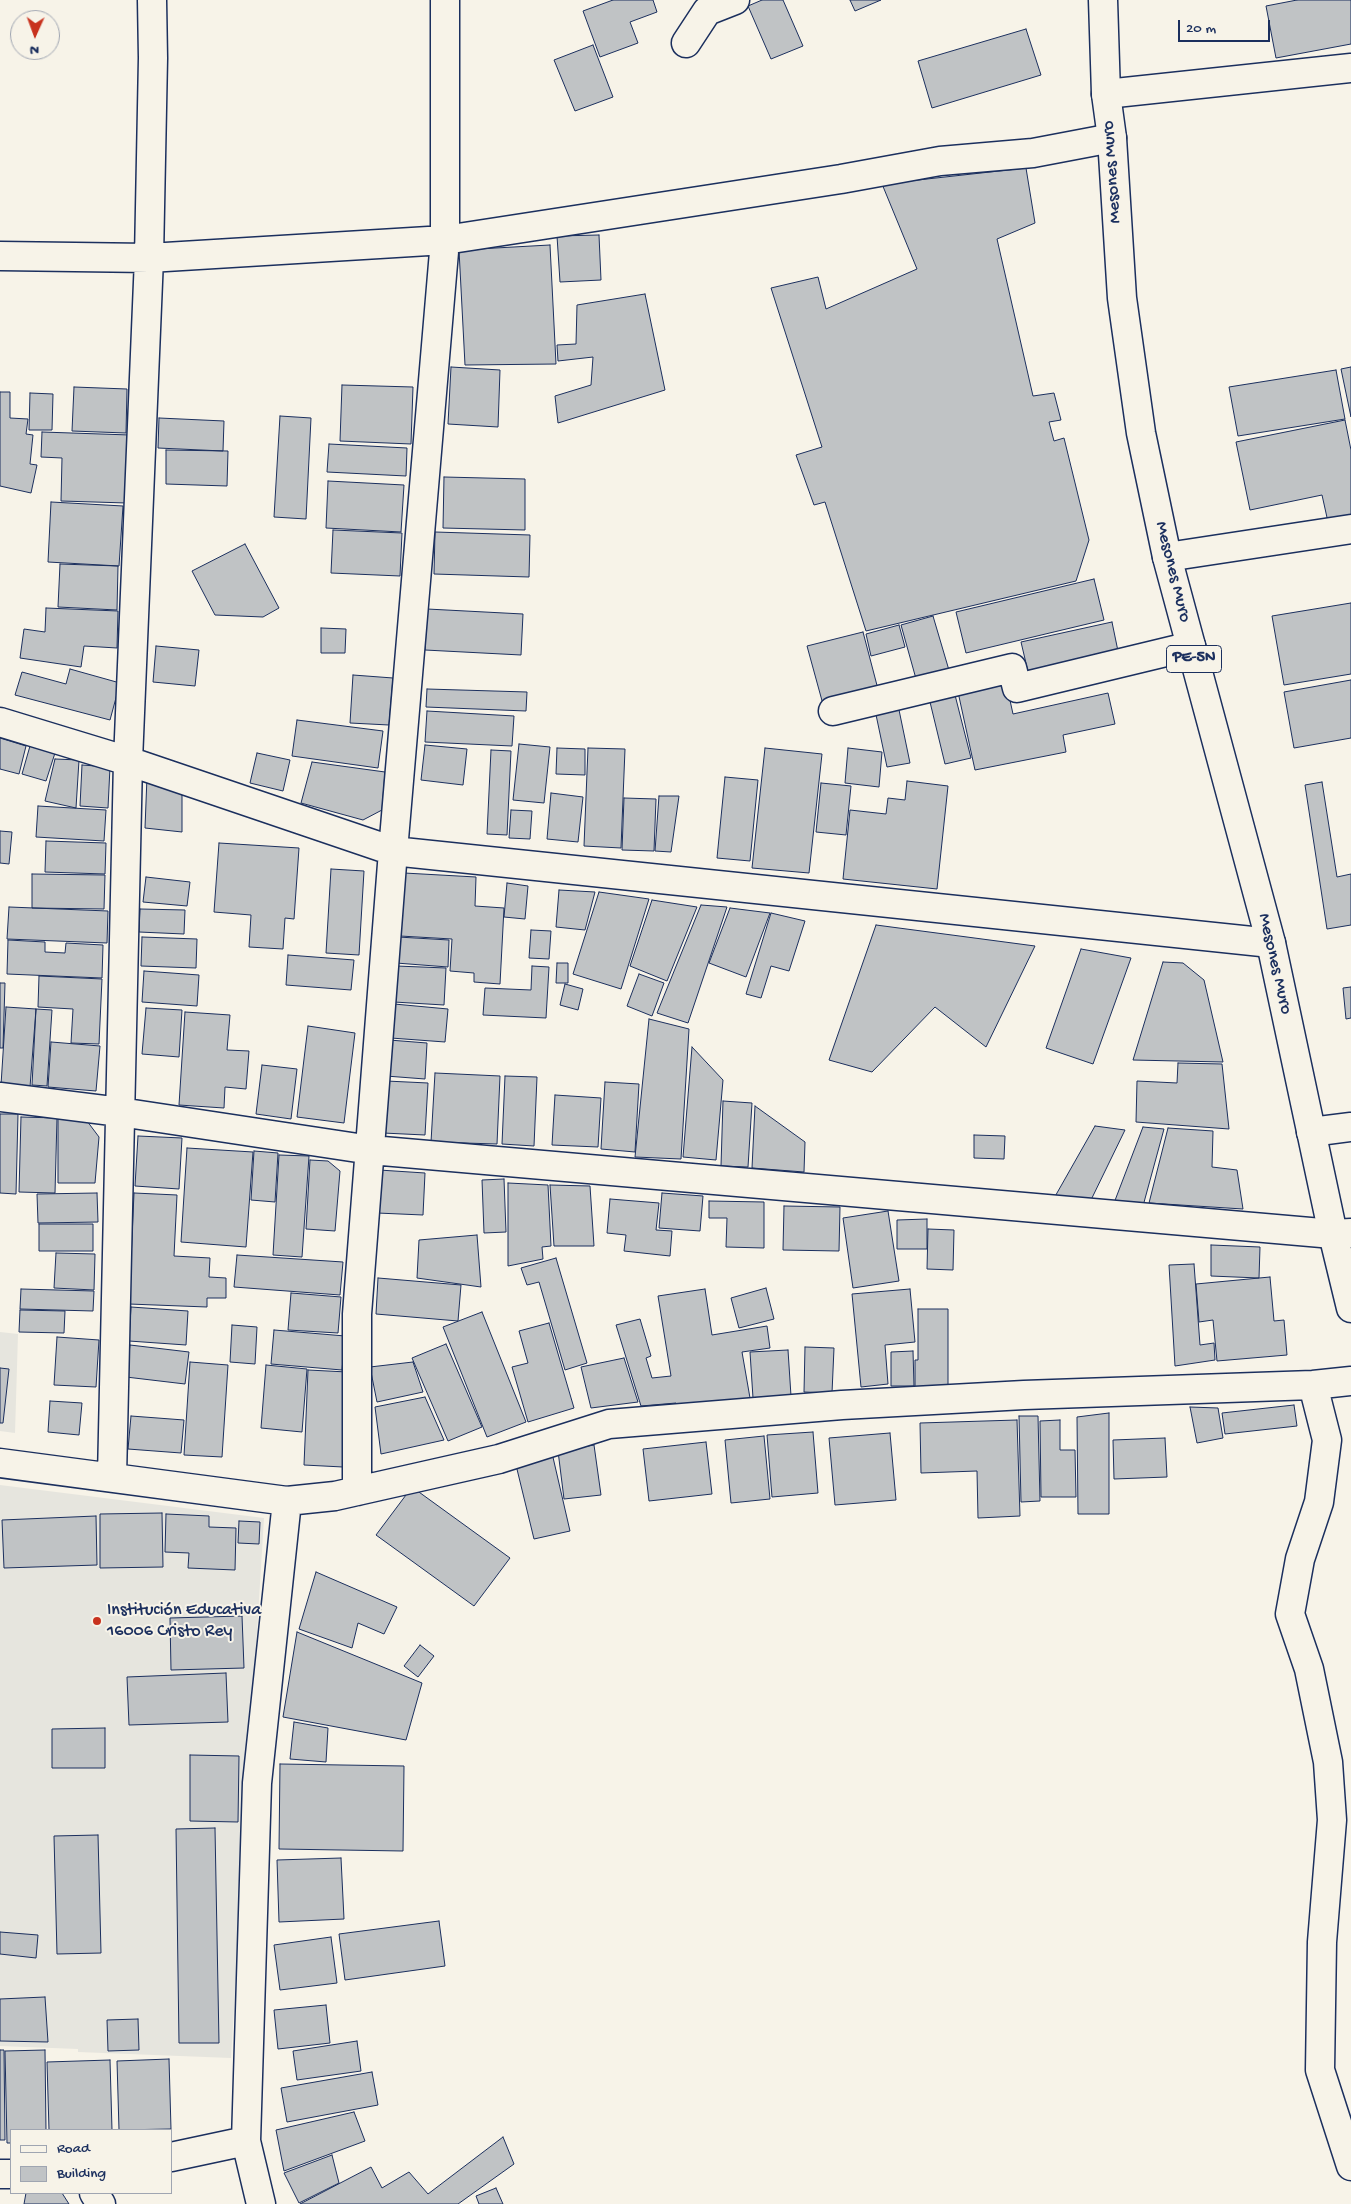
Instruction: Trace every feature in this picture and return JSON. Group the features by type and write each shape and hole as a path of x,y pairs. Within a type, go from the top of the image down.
{"main road":[{"path":"112,1477 128,761 149,258 154,58 152,0"},
{"path":"357,1491 357,1314 393,851 445,240 446,0"},
{"path":"686,43 707,11 734,0"},
{"name":"Mesones Muro","path":"1103,0 1106,94 1112,138 1124,308 1140,433 1167,557 1271,943 1312,1132 1342,1233 1351,1308"},
{"path":"1106,94 1351,68"},
{"path":"0,256 149,258 445,240 841,179 940,161 1033,153 1112,138"},
{"path":"1167,557 1351,529"},
{"path":"833,711 1012,668 1017,688 1191,646"},
{"path":"0,722 128,761 393,851 1271,943"},
{"path":"0,1097 120,1112 370,1150 1342,1233"},
{"path":"1312,1132 1351,1127"},
{"path":"0,1463 287,1502 357,1491 499,1459 609,1424 861,1404 1024,1395 1313,1385 1351,1381"},
{"path":"1313,1385 1327,1440 1319,1502 1300,1559 1290,1614 1308,1669 1328,1762 1332,1820 1322,1942 1320,2070 1351,2166"},
{"path":"261,2204 246,2141 257,1783 287,1502"},
{"path":"172,2157 246,2141"}],"shaded area":[{"path":"0,1332 18,1334 15,1433 0,1431"},
{"path":"0,1485 264,1518 231,2058 78,2052 78,2049 0,2046"}],"building":[{"path":"613,0 653,0 657,12 630,22 638,43 600,57 583,11"},
{"path":"762,0 783,0 803,46 771,59 748,6"},
{"path":"850,0 881,0 855,11"},
{"path":"1297,0 1351,0 1351,44 1276,58 1266,6"},
{"path":"1026,29 1041,75 932,108 918,61"},
{"path":"593,45 613,97 575,111 554,60"},
{"path":"1026,168 1035,223 997,239 1033,396 1054,393 1061,420 1049,422 1054,441 1064,438 1089,540 1076,581 866,631 825,502 814,505 796,455 822,447 771,288 818,277 826,309 917,269 882,184"},
{"path":"599,235 601,280 560,282 557,236"},
{"path":"550,245 556,364 465,365 459,250"},
{"path":"645,294 665,390 558,423 555,396 591,385 593,357 558,361 557,345 576,344 577,305"},
{"path":"451,367 500,370 498,427 448,424"},
{"path":"1351,367 1351,417 1341,369"},
{"path":"1336,370 1345,419 1238,436 1229,387"},
{"path":"342,385 413,387 411,444 340,441"},
{"path":"74,387 127,389 126,433 72,431"},
{"path":"0,392 10,392 10,418 28,419 26,434 33,435 30,464 37,465 31,493 0,486"},
{"path":"30,393 53,394 52,430 29,430"},
{"path":"280,416 311,418 306,519 274,517"},
{"path":"159,418 224,421 223,451 158,448"},
{"path":"1345,420 1351,450 1351,517 1328,522 1322,495 1250,510 1236,442"},
{"path":"42,432 130,435 127,503 61,501 62,458 41,457"},
{"path":"329,444 407,448 406,476 327,472"},
{"path":"166,450 228,451 227,486 166,484"},
{"path":"444,477 525,479 525,530 443,528"},
{"path":"328,481 404,485 401,532 326,528"},
{"path":"51,502 123,506 119,566 48,562"},
{"path":"333,530 402,533 400,576 331,573"},
{"path":"435,532 530,535 529,577 434,574"},
{"path":"245,544 279,608 263,617 215,615 192,571"},
{"path":"60,564 118,566 117,610 58,607"},
{"path":"1094,579 1104,620 966,653 956,612"},
{"path":"1351,603 1351,674 1284,685 1272,616"},
{"path":"46,608 118,611 117,648 84,646 81,667 20,658 24,629 45,632"},
{"path":"427,609 523,614 521,655 425,650"},
{"path":"933,616 951,677 918,686 901,625"},
{"path":"1112,622 1119,656 1029,676 1021,642"},
{"path":"899,625 905,647 871,656 866,634"},
{"path":"321,628 346,629 345,653 321,653"},
{"path":"863,632 879,693 824,708 807,646"},
{"path":"156,646 199,650 195,686 153,682"},
{"path":"70,669 120,683 110,720 15,695 22,672 66,684"},
{"path":"353,675 393,678 389,725 350,723"},
{"path":"1351,680 1351,738 1294,748 1284,692"},
{"path":"1006,682 1013,714 1108,693 1115,724 1063,735 1066,752 975,770 958,692"},
{"path":"427,689 527,692 526,711 426,707"},
{"path":"955,695 971,758 945,764 930,702"},
{"path":"898,705 910,763 887,767 875,710"},
{"path":"427,711 514,716 512,746 425,742"},
{"path":"297,720 383,731 378,768 292,756"},
{"path":"0,738 26,746 19,774 0,769"},
{"path":"519,744 550,747 544,803 513,800"},
{"path":"425,745 467,749 463,785 421,780"},
{"path":"30,746 55,753 46,781 22,774"},
{"path":"557,748 585,749 585,775 556,774"},
{"path":"588,748 625,749 621,848 584,846"},
{"path":"765,748 822,754 809,873 752,868"},
{"path":"848,748 882,752 879,787 845,783"},
{"path":"491,750 511,751 507,835 487,834"},
{"path":"257,753 290,760 283,791 250,783"},
{"path":"55,759 79,760 76,808 45,801"},
{"path":"312,762 385,772 382,810 363,820 301,803"},
{"path":"82,765 110,767 108,808 80,806"},
{"path":"147,777 182,793 182,832 145,828"},
{"path":"725,777 758,780 750,861 717,858"},
{"path":"907,781 948,786 937,889 843,879 850,810 886,814 888,798 905,800"},
{"path":"1322,782 1337,877 1351,874 1351,925 1327,929 1305,785"},
{"path":"821,783 851,786 846,835 816,832"},
{"path":"551,793 583,797 578,842 547,839"},
{"path":"659,796 679,796 671,852 655,851"},
{"path":"624,798 656,799 654,851 622,850"},
{"path":"38,806 106,810 104,841 36,837"},
{"path":"511,810 532,811 530,839 509,838"},
{"path":"0,831 12,832 9,864 0,863"},
{"path":"46,841 106,843 105,874 45,872"},
{"path":"219,843 299,848 294,919 285,918 283,949 249,947 251,915 214,912"},
{"path":"331,869 364,871 359,955 326,953"},
{"path":"404,873 476,877 475,906 504,908 500,984 474,982 474,973 450,971 452,939 400,936"},
{"path":"32,874 105,875 104,909 32,908"},
{"path":"146,877 190,882 187,906 143,902"},
{"path":"507,883 528,886 525,919 504,917"},
{"path":"559,890 595,892 585,930 556,927"},
{"path":"599,892 649,899 621,989 573,974"},
{"path":"652,900 697,907 667,981 630,966"},
{"path":"701,905 727,907 688,1023 657,1013"},
{"path":"9,907 108,911 107,943 7,939"},
{"path":"730,908 770,913 746,977 709,963"},
{"path":"140,909 185,910 184,934 139,932"},
{"path":"771,913 805,921 789,971 771,966 761,998 746,994"},
{"path":"876,925 1035,946 986,1047 935,1007 872,1072 829,1060"},
{"path":"531,930 551,931 549,959 529,958"},
{"path":"142,937 197,939 196,968 141,966"},
{"path":"398,937 449,940 448,967 396,963"},
{"path":"8,940 45,942 45,952 65,953 66,943 103,945 102,978 7,974"},
{"path":"1081,949 1131,958 1093,1064 1046,1048"},
{"path":"288,955 354,960 351,990 286,985"},
{"path":"1163,962 1183,963 1204,980 1223,1062 1133,1060"},
{"path":"557,963 568,963 568,983 556,983"},
{"path":"396,966 446,968 444,1005 394,1002"},
{"path":"532,966 549,967 546,1018 483,1015 485,988 531,990"},
{"path":"144,971 199,975 197,1006 142,1002"},
{"path":"639,974 664,983 652,1016 627,1006"},
{"path":"39,976 102,979 99,1044 71,1043 73,1009 38,1007"},
{"path":"0,983 5,983 3,1048 0,1048"},
{"path":"565,984 583,989 578,1010 560,1005"},
{"path":"1351,987 1351,1018 1346,1019 1343,988"},
{"path":"394,1004 448,1009 445,1042 391,1038"},
{"path":"6,1007 36,1009 30,1087 1,1085"},
{"path":"146,1008 182,1010 179,1057 142,1054"},
{"path":"36,1009 52,1010 47,1086 32,1085"},
{"path":"185,1012 230,1015 227,1050 249,1051 246,1089 225,1087 224,1108 179,1105"},
{"path":"649,1019 689,1029 681,1159 635,1157"},
{"path":"308,1026 355,1033 344,1123 297,1117"},
{"path":"389,1040 427,1043 425,1079 386,1076"},
{"path":"51,1042 100,1046 96,1091 48,1087"},
{"path":"692,1047 723,1080 716,1160 683,1157"},
{"path":"1178,1063 1222,1064 1229,1129 1136,1122 1137,1081 1177,1083"},
{"path":"262,1065 297,1069 291,1119 256,1114"},
{"path":"435,1073 500,1076 497,1144 431,1142"},
{"path":"505,1076 537,1077 534,1146 502,1144"},
{"path":"386,1081 428,1083 425,1135 383,1133"},
{"path":"605,1082 639,1084 635,1152 601,1149"},
{"path":"555,1095 601,1098 598,1147 552,1145"},
{"path":"723,1101 752,1103 748,1167 721,1166"},
{"path":"755,1106 805,1142 804,1172 752,1168"},
{"path":"0,1114 18,1114 16,1194 0,1193"},
{"path":"21,1117 57,1118 55,1193 19,1192"},
{"path":"58,1119 87,1121 99,1137 95,1183 58,1183"},
{"path":"1095,1126 1125,1130 1090,1202 1053,1200"},
{"path":"1143,1127 1164,1129 1143,1206 1114,1203"},
{"path":"1168,1128 1213,1131 1212,1167 1237,1170 1243,1209 1149,1203"},
{"path":"974,1135 1005,1136 1004,1159 974,1158"},
{"path":"138,1136 182,1138 179,1189 135,1186"},
{"path":"187,1148 253,1152 246,1247 181,1242"},
{"path":"254,1151 278,1153 275,1202 251,1200"},
{"path":"279,1155 309,1156 302,1257 273,1255"},
{"path":"310,1160 328,1161 340,1171 335,1231 306,1229"},
{"path":"379,1170 425,1173 423,1215 377,1213"},
{"path":"504,1179 506,1232 484,1233 482,1180"},
{"path":"508,1183 548,1185 551,1246 542,1247 543,1259 508,1266"},
{"path":"550,1185 590,1186 594,1246 554,1246"},
{"path":"97,1193 98,1222 38,1223 37,1194"},
{"path":"134,1193 177,1195 174,1256 210,1258 209,1277 226,1278 226,1298 207,1298 207,1307 129,1304"},
{"path":"662,1193 703,1196 700,1231 659,1228"},
{"path":"610,1199 659,1203 656,1230 672,1231 670,1256 624,1251 626,1235 607,1233"},
{"path":"709,1201 764,1202 764,1248 726,1247 727,1218 709,1218"},
{"path":"784,1206 840,1207 839,1251 783,1250"},
{"path":"888,1211 899,1281 853,1288 843,1218"},
{"path":"927,1219 927,1249 897,1249 897,1220"},
{"path":"39,1224 93,1224 93,1251 39,1251"},
{"path":"928,1229 954,1230 953,1270 927,1269"},
{"path":"477,1235 481,1287 417,1278 419,1240"},
{"path":"1211,1245 1260,1247 1259,1278 1211,1276"},
{"path":"56,1253 95,1254 94,1290 54,1288"},
{"path":"237,1255 343,1262 340,1295 234,1287"},
{"path":"556,1258 587,1363 565,1370 539,1282 527,1285 521,1268"},
{"path":"1194,1264 1200,1345 1214,1343 1215,1360 1175,1366 1169,1265"},
{"path":"1270,1277 1274,1321 1284,1320 1287,1355 1217,1361 1213,1320 1199,1322 1196,1284"},
{"path":"378,1278 461,1285 458,1321 376,1314"},
{"path":"766,1288 774,1319 739,1328 731,1298"},
{"path":"21,1289 94,1291 93,1311 20,1309"},
{"path":"705,1289 712,1335 767,1326 770,1348 742,1352 750,1398 677,1410 676,1403 641,1406 616,1325 640,1319 651,1356 646,1358 652,1378 671,1376 658,1296"},
{"path":"910,1289 915,1342 885,1345 888,1384 861,1387 852,1294"},
{"path":"291,1293 341,1297 338,1333 288,1330"},
{"path":"131,1307 188,1311 186,1345 129,1341"},
{"path":"918,1309 948,1309 948,1386 915,1387 915,1360 918,1360"},
{"path":"20,1310 65,1311 64,1333 19,1332"},
{"path":"482,1312 526,1422 487,1437 443,1327"},
{"path":"549,1323 574,1408 528,1422 512,1367 528,1363 519,1331"},
{"path":"232,1325 257,1327 255,1364 230,1362"},
{"path":"274,1330 345,1336 342,1370 271,1364"},
{"path":"57,1337 99,1340 96,1387 54,1385"},
{"path":"446,1344 482,1427 448,1441 412,1358"},
{"path":"130,1345 189,1352 185,1384 126,1377"},
{"path":"805,1347 834,1348 832,1393 804,1392"},
{"path":"788,1350 791,1396 753,1398 750,1352"},
{"path":"913,1351 914,1386 891,1386 891,1352"},
{"path":"624,1358 638,1402 591,1408 581,1367"},
{"path":"190,1362 228,1365 222,1457 184,1455"},
{"path":"413,1362 423,1392 377,1402 370,1367"},
{"path":"266,1365 307,1369 302,1432 261,1428"},
{"path":"0,1368 9,1369 3,1423 0,1423"},
{"path":"308,1370 347,1372 343,1467 304,1465"},
{"path":"425,1397 444,1440 381,1454 375,1407"},
{"path":"50,1401 82,1403 79,1435 48,1432"},
{"path":"1294,1405 1297,1426 1225,1434 1222,1413"},
{"path":"1190,1407 1218,1408 1223,1438 1197,1443"},
{"path":"1109,1413 1109,1514 1078,1514 1077,1417"},
{"path":"131,1416 184,1420 181,1453 128,1449"},
{"path":"1019,1416 1038,1416 1040,1501 1021,1502"},
{"path":"1017,1420 1020,1516 978,1518 977,1471 921,1473 920,1423"},
{"path":"1060,1420 1060,1450 1075,1450 1076,1497 1041,1497 1040,1421"},
{"path":"813,1432 818,1493 772,1497 767,1435"},
{"path":"890,1433 896,1500 835,1505 829,1438"},
{"path":"764,1436 770,1499 731,1503 725,1440"},
{"path":"1165,1438 1167,1477 1114,1479 1113,1440"},
{"path":"706,1442 712,1494 649,1501 643,1449"},
{"path":"594,1445 601,1495 564,1499 558,1451"},
{"path":"552,1453 570,1531 534,1539 515,1461"},
{"path":"412,1487 510,1558 474,1606 376,1535"},
{"path":"162,1513 163,1567 100,1568 100,1514"},
{"path":"166,1514 209,1516 209,1527 236,1528 235,1570 188,1568 189,1553 165,1552"},
{"path":"96,1516 97,1565 4,1568 2,1520"},
{"path":"239,1521 260,1522 259,1544 238,1543"},
{"path":"316,1572 397,1607 384,1634 358,1623 352,1648 299,1629"},
{"path":"242,1616 244,1668 171,1670 170,1618"},
{"path":"297,1632 422,1683 406,1740 283,1717"},
{"path":"420,1645 434,1656 418,1677 404,1666"},
{"path":"226,1673 228,1722 129,1725 127,1677"},
{"path":"294,1722 328,1728 326,1762 290,1759"},
{"path":"105,1728 105,1768 52,1768 52,1729"},
{"path":"190,1755 239,1756 238,1822 190,1821"},
{"path":"280,1764 404,1766 403,1851 279,1849"},
{"path":"215,1828 219,2043 179,2043 176,1829"},
{"path":"98,1835 101,1953 57,1954 54,1836"},
{"path":"341,1858 344,1919 279,1922 277,1860"},
{"path":"439,1921 445,1966 345,1980 339,1934"},
{"path":"0,1932 38,1935 36,1958 0,1954"},
{"path":"331,1937 337,1983 280,1990 274,1945"},
{"path":"45,1997 48,2042 0,2041 0,1999"},
{"path":"326,2005 330,2043 278,2049 274,2010"},
{"path":"138,2019 139,2050 108,2051 107,2020"},
{"path":"357,2041 361,2071 297,2080 293,2051"},
{"path":"0,2050 4,2050 5,2140 0,2140"},
{"path":"45,2050 46,2129 10,2129 10,2143 7,2143 5,2051"},
{"path":"169,2059 171,2129 119,2129 117,2061"},
{"path":"110,2060 112,2129 49,2129 47,2062"},
{"path":"372,2072 378,2105 287,2122 281,2088"},
{"path":"354,2112 365,2141 284,2171 276,2130"},
{"path":"503,2137 514,2164 458,2204 300,2204 371,2167 382,2188 409,2172 428,2194"},
{"path":"332,2155 339,2183 299,2203 284,2173"},
{"path":"496,2188 503,2204 479,2204 476,2196"},
{"path":"26,2194 63,2194 69,2204 24,2204"}],"place":[{"name":"Institución Educativa 16006 Cristo Rey","path":"97,1621"}]}
